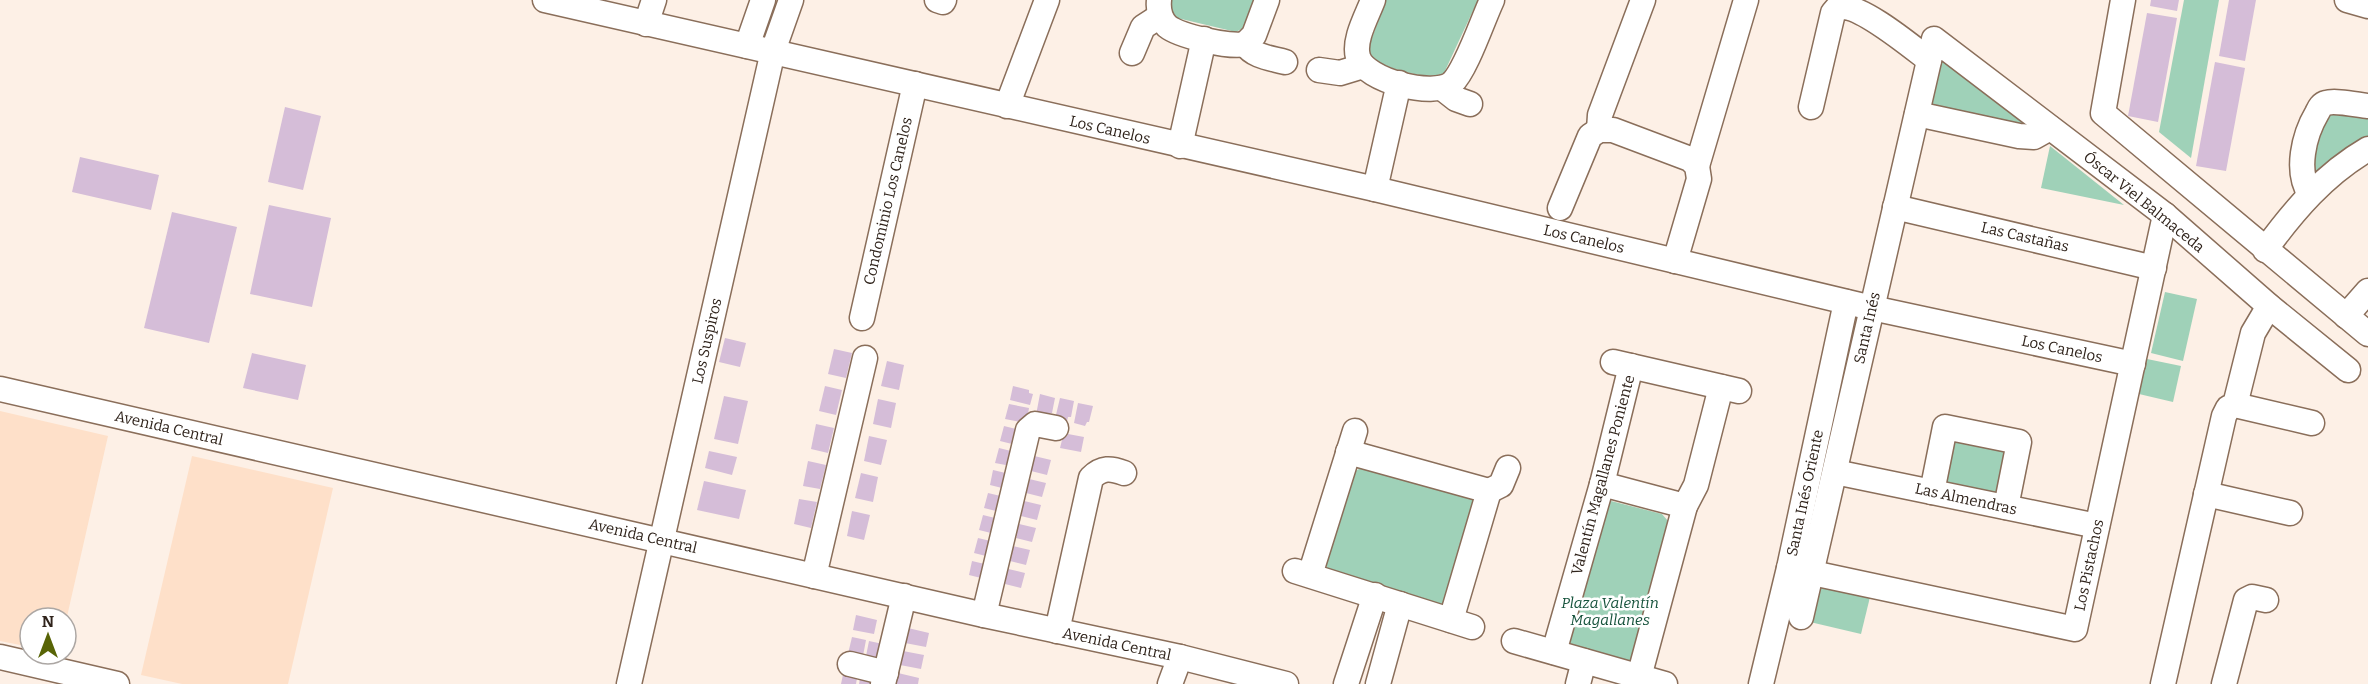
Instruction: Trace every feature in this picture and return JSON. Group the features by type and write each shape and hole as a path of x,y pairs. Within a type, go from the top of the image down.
{"street":[{"name":"Los Canelos","path":"545,0 1375,189 1872,308 2133,364"},
{"path":"646,24 654,0"},
{"path":"747,46 763,0"},
{"name":"Los Suspiros","path":"629,684 773,51 791,0"},
{"path":"1007,106 1047,0"},
{"path":"1132,53 1143,27 1160,8 1166,24 1175,31 1238,46 1245,44 1254,35 1267,0"},
{"path":"1373,0 1357,44 1358,57 1363,66 1374,75 1399,84 1427,88 1442,88 1460,73 1492,0"},
{"name":"Los Canelos","path":"1560,208 1590,136 1599,130 1600,115 1643,0"},
{"path":"1675,261 1699,179 1697,166 1746,0"},
{"path":"2123,0 2103,113 2368,334"},
{"path":"2347,0 2368,6"},
{"name":"Óscar Viel Balmaceda","path":"1811,107 1833,13 1838,7 1846,7 1932,49 2050,128 2165,215 2269,306 2348,370"},
{"path":"1180,146 1204,39"},
{"path":"1245,44 1257,55 1286,62"},
{"name":"Santa Inés","path":"1802,617 1932,49"},
{"path":"1319,70 1340,73 1363,66"},
{"name":"Condominio Los Canelos","path":"862,318 915,84"},
{"path":"1375,189 1399,84"},
{"path":"1442,88 1456,99 1470,104"},
{"path":"2310,194 2304,181 2304,150 2311,125 2323,104 2328,102 2368,106"},
{"path":"1917,114 2019,136 2034,137 2050,128"},
{"path":"1599,130 1613,130 1690,159 1697,166"},
{"path":"2247,286 2310,194 2340,167 2368,149"},
{"name":"Las Castañas","path":"1895,207 2154,268"},
{"name":"Los Pistachos","path":"1789,568 2075,629 2165,215"},
{"path":"2346,316 2368,291"},
{"name":"Santa Inés Oriente","path":"1761,684 1789,568 1846,302"},
{"path":"2235,405 2253,333 2269,306"},
{"path":"814,576 865,358"},
{"name":"Valentín Magallanes Poniente","path":"1554,652 1602,484 1622,364 1730,389 1696,485 1685,506"},
{"name":"Avenida Central","path":"0,389 984,615 1180,657 1280,683"},
{"path":"2163,684 2226,411 2235,405 2312,423"},
{"path":"984,615 1028,430 1035,424 1056,428"},
{"path":"1932,492 1945,427 2019,442 2006,507"},
{"path":"1489,491 1462,624 1302,573 1352,441 1489,491 1501,485 1508,468"},
{"path":"1057,631 1091,478 1098,471 1108,469 1124,473"},
{"name":"Las Almendras","path":"1835,472 2097,526"},
{"path":"1602,484 1685,506 1639,676"},
{"path":"2206,494 2290,513"},
{"path":"1346,684 1375,595"},
{"path":"850,664 885,678 904,596"},
{"path":"2224,684 2246,600 2252,597 2266,600"},
{"path":"1378,684 1400,604"},
{"path":"1514,641 1584,661 1613,677 1639,676 1665,684"},
{"path":"0,657 117,684"},
{"path":"1170,684 1180,657"},
{"path":"1578,684 1584,661"}],"shaded area":[{"path":"0,411 108,436 69,606 18,606 18,645 0,641"},
{"path":"192,456 333,488 288,684 182,684 141,675"}],"green space":[{"path":"1172,0 1255,0 1245,27 1236,32 1173,17 1170,6"},
{"path":"1386,0 1478,0 1444,73 1418,75 1370,58 1369,46"},
{"path":"2184,0 2219,0 2191,158 2159,132"},
{"path":"1948,60 2031,128 1924,108 1934,61"},
{"path":"2323,109 2368,115 2368,142 2318,174 2309,167"},
{"path":"2050,146 2124,205 2041,188"},
{"path":"2165,292 2197,299 2183,361 2151,353"},
{"path":"2147,359 2181,366 2173,402 2139,394"},
{"path":"1952,434 2010,445 2000,496 1941,483"},
{"path":"1362,467 1470,496 1476,501 1443,605 1432,605 1329,572 1324,560 1351,474"},
{"name":"Plaza Valentín Magallanes","path":"1611,501 1662,514 1668,521 1669,532 1636,658 1627,661 1570,646 1565,637 1602,507"},
{"path":"1818,585 1870,597 1861,634 1810,622"}],"building":[{"path":"2151,0 2179,0 2177,11 2150,6"},
{"path":"2229,0 2256,0 2245,61 2219,56"},
{"path":"2147,13 2177,18 2158,122 2128,116"},
{"path":"2215,62 2245,68 2226,171 2196,166"},
{"path":"285,107 321,116 303,190 268,182"},
{"path":"80,157 159,175 151,210 72,192"},
{"path":"269,205 331,218 312,307 250,294"},
{"path":"172,212 237,227 209,343 144,328"},
{"path":"725,338 746,343 740,367 719,362"},
{"path":"834,349 852,353 846,378 828,374"},
{"path":"252,353 306,365 298,400 243,388"},
{"path":"887,361 904,365 899,390 881,386"},
{"path":"825,386 842,390 836,415 819,411"},
{"path":"1013,386 1029,390 1029,393 1033,394 1030,405 1010,400"},
{"path":"1040,394 1055,398 1052,413 1049,413 1048,417 1036,415"},
{"path":"724,396 748,401 738,444 714,439"},
{"path":"1060,398 1074,401 1071,417 1068,417 1067,421 1055,419"},
{"path":"878,399 896,403 891,428 873,424"},
{"path":"1078,403 1093,406 1089,422 1085,426 1074,423"},
{"path":"1009,404 1029,408 1027,420 1022,419 1021,422 1005,419"},
{"path":"816,424 834,428 828,453 811,449"},
{"path":"1004,426 1024,431 1016,445 1000,441"},
{"path":"1068,434 1084,437 1081,452 1060,448 1063,436"},
{"path":"869,436 887,440 881,465 864,461"},
{"path":"999,448 1019,453 1011,466 995,463"},
{"path":"709,451 737,457 732,475 705,468"},
{"path":"1030,455 1051,460 1047,475 1031,471 1032,468 1027,467"},
{"path":"808,461 826,465 820,489 803,486"},
{"path":"993,470 1014,475 1006,489 990,485"},
{"path":"861,473 878,477 873,502 855,498"},
{"path":"1025,478 1046,483 1042,497 1026,493 1027,490 1022,489"},
{"path":"704,481 746,490 739,519 697,510"},
{"path":"988,493 1009,498 1000,512 984,508"},
{"path":"799,499 817,502 811,528 794,524"},
{"path":"1020,500 1041,505 1037,520 1021,516 1022,513 1017,512"},
{"path":"852,511 870,515 864,540 847,536"},
{"path":"983,515 1003,520 995,534 979,530"},
{"path":"1015,523 1036,528 1032,542 1012,535"},
{"path":"978,538 999,543 990,557 974,553"},
{"path":"1009,545 1030,550 1026,565 1010,561 1011,558 1006,557"},
{"path":"972,561 993,566 985,579 969,575"},
{"path":"1004,568 1025,573 1021,588 1005,584 1006,581 1001,580"},
{"path":"856,615 877,620 874,634 853,630"},
{"path":"908,628 929,633 926,647 905,643"},
{"path":"852,637 866,640 862,661 847,658"},
{"path":"869,641 883,644 879,665 865,661"},
{"path":"903,651 924,655 921,669 900,665"},
{"path":"844,670 858,672 856,684 841,684"},
{"path":"861,673 876,676 874,684 859,684"},
{"path":"898,673 919,678 918,684 896,684"}]}
